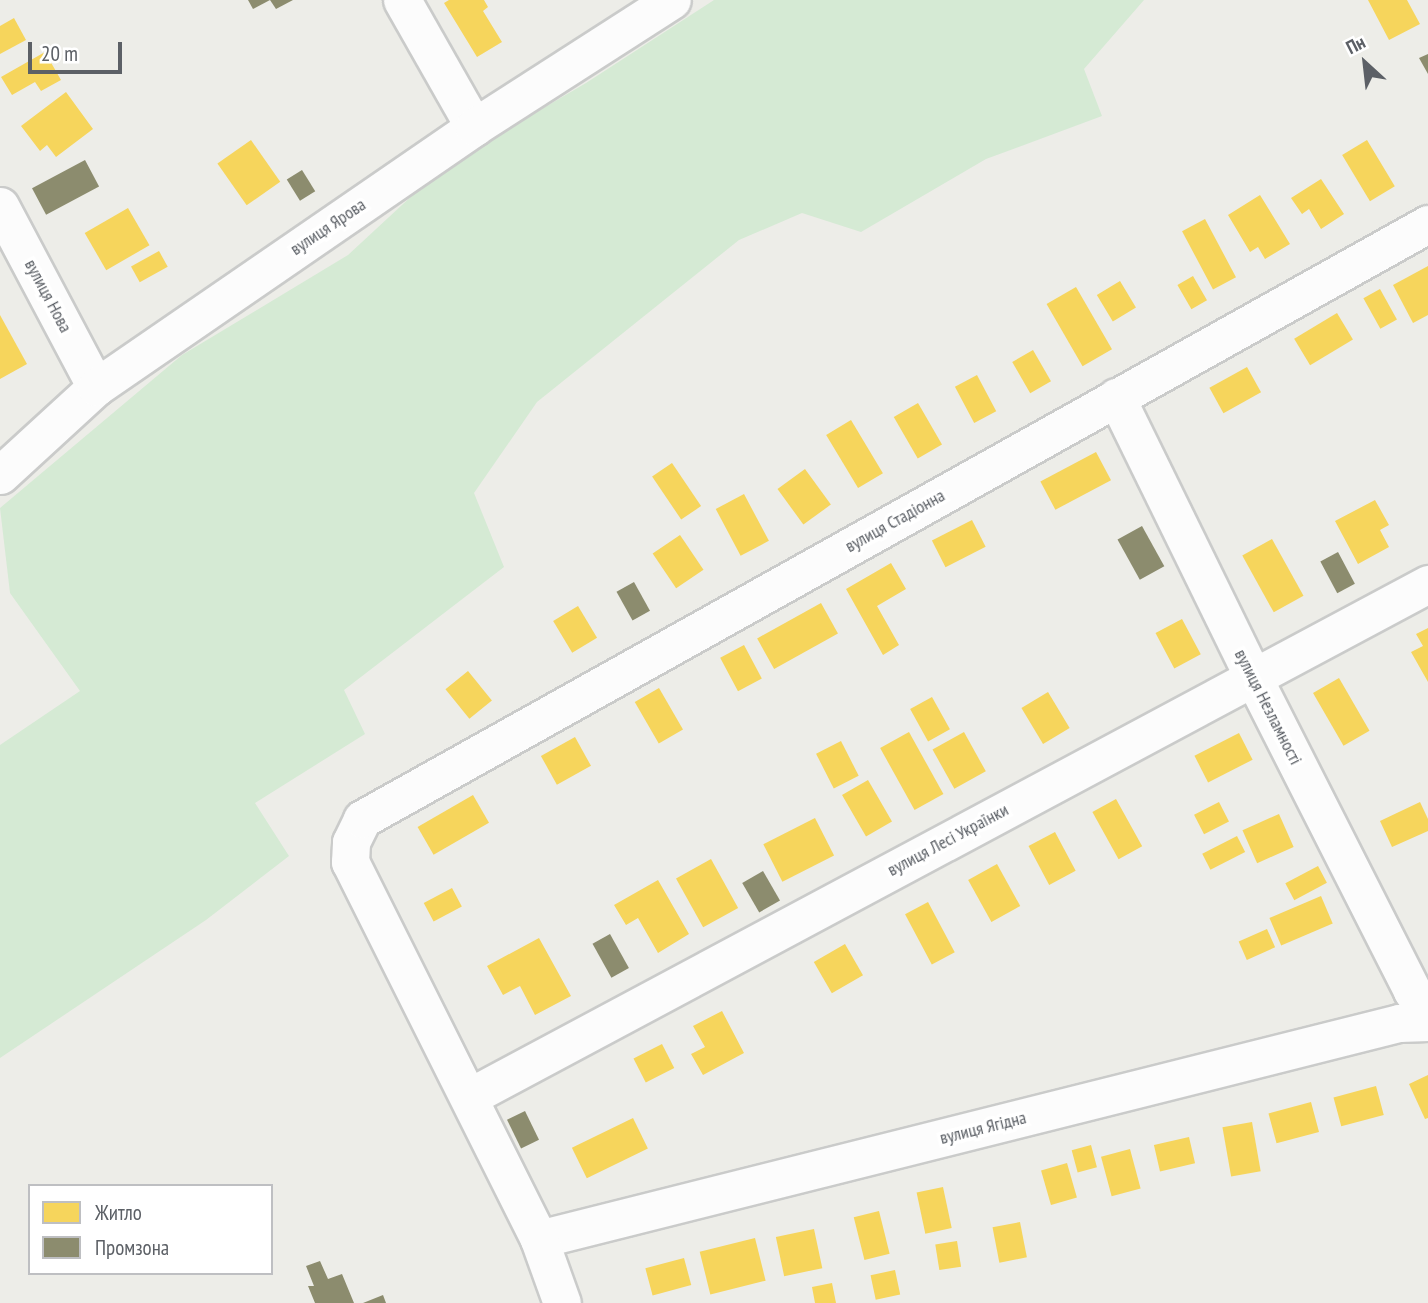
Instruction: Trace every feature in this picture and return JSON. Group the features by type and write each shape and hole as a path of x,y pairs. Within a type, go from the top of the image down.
{"street":[{"path":"402,0 474,127"},
{"name":"вулиця Ярова","path":"0,475 96,387 474,127 672,0"},
{"name":"вулиця Нова","path":"0,206 96,387"},
{"name":"вулиця Стадіонна","path":"469,1097 350,862 351,842 362,819 1428,224"},
{"name":"вулиця Незламності","path":"1116,397 1253,677 1412,991 1428,1013"},
{"name":"вулиця Лесі Українки","path":"469,1097 1428,584"},
{"name":"вулиця Ягідна","path":"539,1239 1399,1023 1428,1022"},
{"path":"469,1097 539,1239 562,1303"}],"green space":[{"path":"714,0 1144,0 1084,69 1102,116 986,159 861,232 802,213 739,240 537,402 474,493 504,567 344,690 365,734 255,803 289,856 206,920 0,1058 0,745 80,691 10,593 0,508 182,355 348,255 443,167 586,83"}],"building: Житло":[{"path":"449,0 484,0 488,7 483,11 502,42 477,57 444,3"},
{"path":"1368,0 1407,0 1420,24 1389,40"},
{"path":"14,18 26,40 0,54 0,26"},
{"path":"45,52 61,80 41,91 35,82 12,95 1,77"},
{"path":"66,92 93,129 56,157 47,145 40,151 21,126"},
{"path":"251,140 280,182 247,205 217,164"},
{"path":"1367,140 1395,186 1370,201 1342,155"},
{"path":"1321,179 1344,214 1321,229 1309,209 1302,214 1291,198"},
{"path":"1260,195 1290,244 1265,259 1258,247 1250,252 1228,215"},
{"path":"128,208 150,245 106,270 85,233"},
{"path":"1205,219 1236,277 1213,289 1182,231"},
{"path":"159,251 168,267 140,282 131,267"},
{"path":"1428,266 1428,315 1413,323 1393,285"},
{"path":"1193,276 1207,300 1191,309 1177,285"},
{"path":"1120,281 1136,308 1113,321 1097,295"},
{"path":"1076,287 1112,349 1083,366 1047,304"},
{"path":"1380,289 1397,320 1380,329 1363,298"},
{"path":"1337,313 1353,340 1310,365 1294,339"},
{"path":"0,315 27,364 0,379"},
{"path":"1033,350 1051,381 1030,393 1012,362"},
{"path":"1247,367 1261,392 1223,413 1209,388"},
{"path":"977,375 996,411 974,423 955,387"},
{"path":"918,403 942,445 918,459 894,417"},
{"path":"851,420 883,473 858,488 826,435"},
{"path":"1096,452 1111,480 1055,510 1040,482"},
{"path":"672,463 701,506 681,520 652,476"},
{"path":"805,469 831,505 803,525 777,489"},
{"path":"744,494 769,541 741,556 716,509"},
{"path":"1375,500 1389,525 1380,530 1389,547 1358,564 1335,521"},
{"path":"972,520 986,547 946,567 932,540"},
{"path":"680,535 703,570 676,588 653,553"},
{"path":"1272,539 1304,596 1274,612 1242,555"},
{"path":"891,563 906,589 877,606 899,645 883,655 846,589"},
{"path":"821,603 838,634 774,669 757,638"},
{"path":"578,606 597,638 572,653 553,621"},
{"path":"1182,619 1201,654 1174,668 1156,633"},
{"path":"1428,628 1428,682 1411,652 1423,646 1416,634"},
{"path":"744,645 762,679 738,691 720,658"},
{"path":"468,671 492,701 469,719 445,689"},
{"path":"1339,678 1370,731 1344,746 1313,693"},
{"path":"659,688 683,730 659,744 635,702"},
{"path":"1048,692 1070,728 1043,744 1021,708"},
{"path":"932,697 950,729 928,741 910,709"},
{"path":"909,732 943,794 915,810 880,748"},
{"path":"964,732 986,771 954,789 933,749"},
{"path":"1239,733 1253,760 1208,782 1194,756"},
{"path":"575,737 591,766 557,785 541,756"},
{"path":"841,741 859,776 834,788 816,754"},
{"path":"868,780 892,822 866,837 842,795"},
{"path":"473,795 489,823 434,855 418,827"},
{"path":"1116,799 1142,846 1119,859 1092,812"},
{"path":"1219,802 1229,822 1204,834 1194,815"},
{"path":"1420,802 1428,819 1428,831 1392,847 1380,821"},
{"path":"1279,814 1294,847 1257,863 1242,830"},
{"path":"815,818 834,855 782,882 763,844"},
{"path":"1055,832 1076,871 1049,885 1029,846"},
{"path":"1237,836 1245,852 1210,870 1202,854"},
{"path":"711,859 738,908 703,927 676,878"},
{"path":"997,864 1020,906 991,922 968,880"},
{"path":"1318,866 1327,883 1294,900 1285,883"},
{"path":"658,880 689,934 658,953 638,918 626,925 614,905"},
{"path":"452,888 462,907 434,922 424,903"},
{"path":"1321,896 1333,924 1281,945 1269,918"},
{"path":"928,902 955,952 932,965 905,914"},
{"path":"1267,929 1275,947 1247,960 1239,942"},
{"path":"539,938 571,996 535,1015 520,986 503,995 487,966"},
{"path":"845,944 863,975 832,993 814,962"},
{"path":"722,1011 744,1053 703,1075 691,1054 705,1047 693,1026"},
{"path":"662,1044 674,1068 646,1083 633,1059"},
{"path":"1428,1075 1428,1118 1425,1119 1409,1084"},
{"path":"1376,1086 1384,1115 1341,1126 1333,1097"},
{"path":"1311,1102 1319,1132 1277,1143 1268,1113"},
{"path":"633,1118 648,1149 587,1178 572,1148"},
{"path":"1252,1122 1261,1171 1231,1176 1222,1127"},
{"path":"1189,1137 1195,1163 1160,1171 1154,1145"},
{"path":"1091,1145 1097,1167 1078,1172 1072,1150"},
{"path":"1130,1149 1141,1189 1112,1196 1101,1157"},
{"path":"1067,1163 1077,1198 1051,1205 1041,1170"},
{"path":"943,1187 952,1228 925,1234 917,1193"},
{"path":"879,1211 890,1254 864,1260 854,1217"},
{"path":"1020,1222 1027,1257 999,1263 993,1227"},
{"path":"814,1229 822,1268 784,1276 776,1237"},
{"path":"755,1238 766,1281 710,1294 700,1252"},
{"path":"957,1241 961,1267 939,1270 935,1244"},
{"path":"684,1258 691,1285 653,1295 645,1268"},
{"path":"895,1270 900,1294 876,1300 871,1275"},
{"path":"832,1283 836,1303 815,1303 812,1287"}],"building: Промзона":[{"path":"248,0 270,0 253,9"},
{"path":"270,0 293,0 276,9"},
{"path":"1428,54 1428,74 1419,58"},
{"path":"85,160 99,186 46,215 32,188"},
{"path":"302,170 315,191 300,201 287,180"},
{"path":"1142,526 1164,566 1140,580 1118,540"},
{"path":"1338,552 1355,584 1337,593 1320,561"},
{"path":"634,582 650,611 633,621 617,592"},
{"path":"763,871 780,900 759,912 742,883"},
{"path":"610,934 629,968 611,978 593,944"},
{"path":"525,1111 539,1140 521,1149 507,1120"},
{"path":"320,1261 328,1279 342,1274 354,1303 315,1303 308,1286 314,1286 306,1266"},
{"path":"383,1295 386,1303 363,1303"}]}
